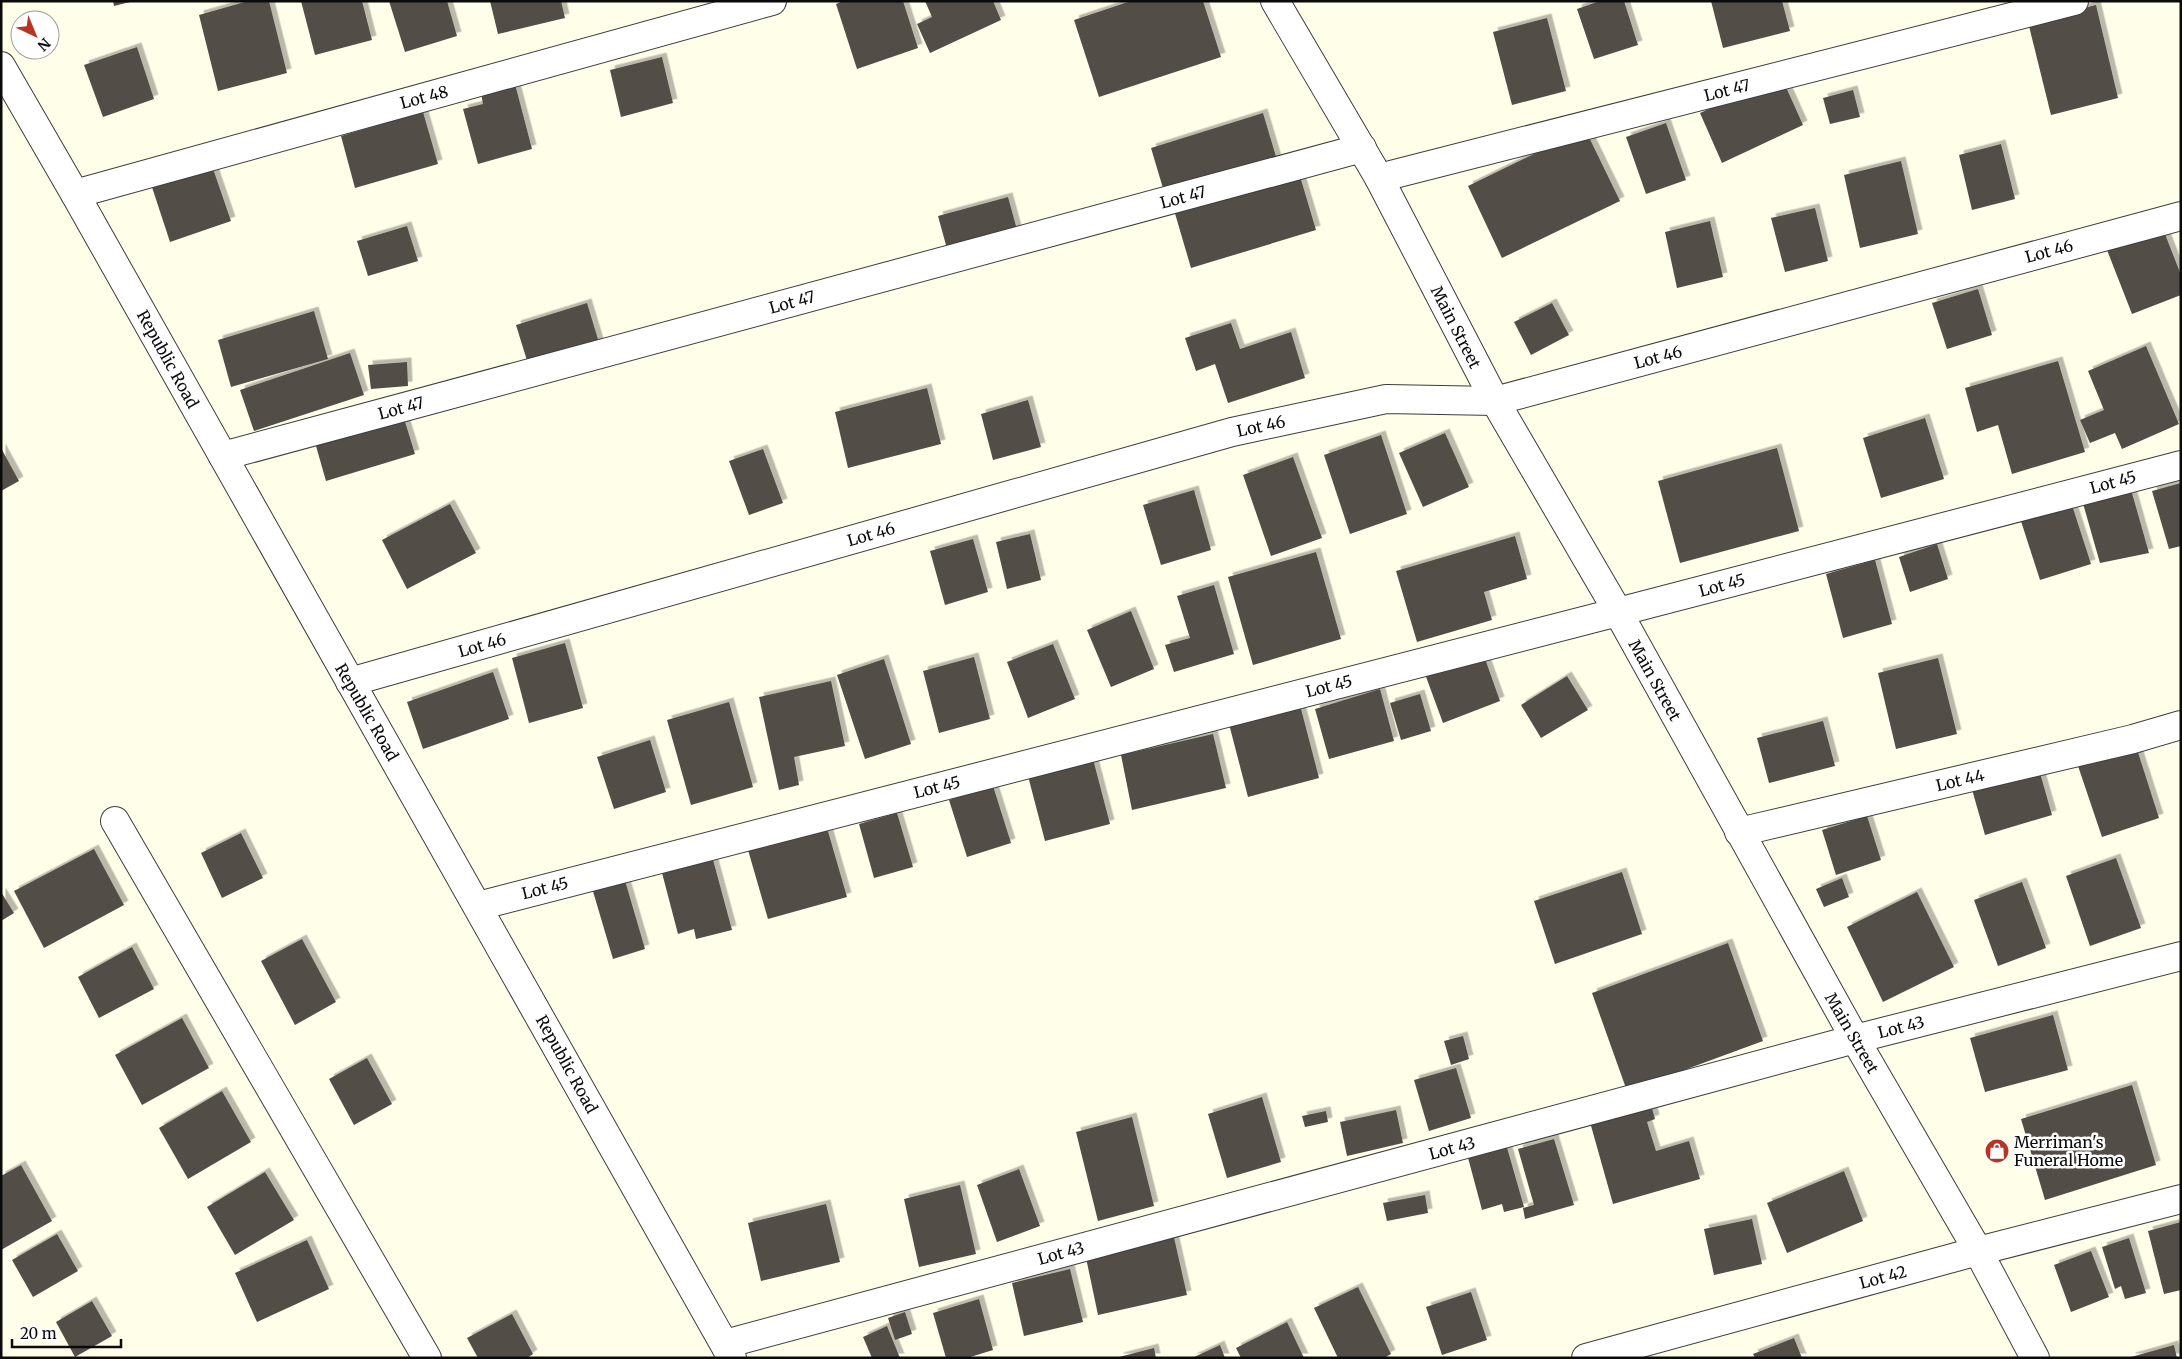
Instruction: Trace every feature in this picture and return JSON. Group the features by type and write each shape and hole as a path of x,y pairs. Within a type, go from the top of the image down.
{"street":[{"name":"Lot 48","path":"75,194 772,1"},
{"name":"Main Street","path":"1275,1 1380,178 1495,401 1618,612 1855,1039 1978,1251 2035,1358"},
{"name":"Lot 47","path":"1380,178 2074,1"},
{"name":"Republic Road","path":"1,66 478,906 728,1351"},
{"name":"Lot 47","path":"223,456 1362,148"},
{"name":"Lot 46","path":"350,682 1232,432 1386,399 1495,401 2181,216"},
{"name":"Lot 45","path":"478,906 1618,612 2181,464"},
{"name":"Lot 44","path":"1739,832 2133,739 2181,725"},
{"path":"115,821 427,1358"},
{"name":"Lot 43","path":"728,1351 1855,1039 2181,956"},
{"name":"Lot 42","path":"1586,1358 1978,1251 2181,1199"}],"building":[{"path":"113,1 130,1 130,2 114,6"},
{"path":"248,1 269,1 287,73 218,91 199,15"},
{"path":"301,1 362,1 372,40 315,55"},
{"path":"389,1 447,1 457,36 405,52"},
{"path":"490,1 561,1 565,18 498,34"},
{"path":"843,1 903,1 918,48 857,69 836,4"},
{"path":"925,1 993,1 1001,20 930,53 917,24 932,17"},
{"path":"1131,1 1203,1 1221,57 1099,97 1074,20"},
{"path":"1600,1 1624,1 1638,45 1594,59 1577,9"},
{"path":"1711,1 1782,1 1790,31 1723,48"},
{"path":"2096,5 2118,98 2051,115 2028,22"},
{"path":"1547,18 1566,91 1512,105 1493,32"},
{"path":"137,47 154,99 103,117 84,65"},
{"path":"662,57 673,103 621,117 610,70"},
{"path":"1781,76 1803,125 1722,163 1700,113"},
{"path":"515,84 532,149 478,164 463,109 483,104 481,93"},
{"path":"1853,90 1860,117 1830,124 1823,98"},
{"path":"423,112 438,164 355,188 341,136"},
{"path":"1263,113 1277,160 1165,195 1151,148"},
{"path":"1666,123 1686,180 1646,194 1626,137"},
{"path":"1585,129 1620,201 1502,258 1468,186"},
{"path":"2001,144 2015,199 1972,210 1959,155"},
{"path":"210,160 231,221 170,242 150,181"},
{"path":"1901,161 1918,234 1860,248 1844,175"},
{"path":"1299,173 1316,230 1191,268 1174,210"},
{"path":"1008,197 1019,237 949,256 938,216"},
{"path":"1815,208 1828,261 1785,272 1771,218"},
{"path":"1710,221 1723,277 1677,288 1665,232"},
{"path":"407,226 418,261 368,276 357,241"},
{"path":"2163,229 2181,275 2181,295 2132,314 2107,250"},
{"path":"1978,289 1992,335 1947,349 1932,303"},
{"path":"587,303 600,346 529,367 516,325"},
{"path":"1552,303 1569,335 1531,355 1514,322"},
{"path":"314,311 328,359 231,387 218,340"},
{"path":"1231,323 1240,349 1291,332 1305,378 1228,403 1215,364 1196,371 1185,338"},
{"path":"2146,346 2179,424 2122,449 2115,433 2090,443 2080,420 2104,410 2088,371"},
{"path":"350,353 364,395 254,431 240,390"},
{"path":"2058,361 2085,452 2012,474 1998,425 1977,432 1965,388"},
{"path":"407,362 408,386 371,389 368,365"},
{"path":"927,388 941,444 848,468 835,412"},
{"path":"1028,400 1041,447 993,460 981,414"},
{"path":"402,412 415,454 326,481 314,439"},
{"path":"1925,418 1944,479 1881,498 1863,438"},
{"path":"1445,433 1469,487 1423,507 1399,453"},
{"path":"1381,435 1407,514 1350,534 1324,455"},
{"path":"1,448 19,481 1,491"},
{"path":"1777,448 1799,531 1680,563 1658,481"},
{"path":"763,449 783,503 749,515 729,461"},
{"path":"1293,457 1322,538 1271,556 1243,475"},
{"path":"2181,483 2181,546 2169,549 2152,491"},
{"path":"2130,486 2149,553 2100,563 2082,500"},
{"path":"1194,490 1211,550 1161,565 1143,505"},
{"path":"2071,502 2091,564 2040,580 2020,518"},
{"path":"450,504 476,553 407,589 382,540"},
{"path":"1030,534 1041,580 1007,589 996,542"},
{"path":"1515,536 1527,579 1484,592 1492,620 1417,642 1396,571"},
{"path":"973,539 988,592 945,605 930,551"},
{"path":"1937,544 1948,579 1910,592 1899,557"},
{"path":"1316,552 1341,639 1253,665 1228,577"},
{"path":"1875,560 1892,624 1843,638 1826,574"},
{"path":"1214,585 1234,654 1174,672 1165,645 1190,638 1177,596"},
{"path":"1131,611 1154,669 1111,687 1087,630"},
{"path":"565,643 583,708 529,723 512,658"},
{"path":"1053,644 1075,699 1028,718 1007,662"},
{"path":"1483,653 1500,701 1443,723 1425,674"},
{"path":"974,657 990,719 939,733 923,671"},
{"path":"1938,658 1957,734 1896,749 1878,673"},
{"path":"884,659 911,744 865,759 837,675"},
{"path":"493,672 509,719 423,749 407,702"},
{"path":"1567,676 1588,710 1541,738 1521,705"},
{"path":"831,681 845,746 794,757 799,785 779,790 759,697"},
{"path":"1380,689 1394,741 1329,759 1315,709"},
{"path":"1420,694 1431,731 1401,740 1390,703"},
{"path":"729,702 753,787 691,805 667,720"},
{"path":"1300,705 1319,778 1248,797 1229,724"},
{"path":"1823,721 1835,766 1769,783 1757,738"},
{"path":"1213,734 1226,788 1132,810 1121,755"},
{"path":"650,740 666,792 614,809 597,757"},
{"path":"2135,743 2159,818 2102,837 2077,763"},
{"path":"1093,759 1110,824 1045,841 1028,776"},
{"path":"2038,766 2052,815 1985,835 1971,786"},
{"path":"993,786 1011,843 967,857 949,800"},
{"path":"897,813 913,867 874,878 859,824"},
{"path":"1867,816 1881,860 1836,875 1822,830"},
{"path":"825,821 847,897 768,919 746,843"},
{"path":"241,833 263,878 222,898 201,853"},
{"path":"94,849 124,905 44,948 14,891"},
{"path":"712,856 732,930 696,939 694,929 678,934 661,869"},
{"path":"2116,858 2141,928 2090,946 2066,876"},
{"path":"1622,872 1642,934 1555,964 1534,901"},
{"path":"624,877 645,949 613,959 592,888"},
{"path":"1842,878 1849,897 1824,907 1816,889"},
{"path":"2022,882 2046,948 1998,966 1974,900"},
{"path":"1,892 14,913 1,921"},
{"path":"1917,892 1954,967 1883,1002 1847,927"},
{"path":"302,939 336,1002 295,1025 261,961"},
{"path":"1728,943 1763,1041 1627,1091 1592,993"},
{"path":"132,947 154,989 99,1018 78,977"},
{"path":"2053,1015 2068,1070 1985,1092 1970,1038"},
{"path":"182,1018 209,1068 142,1105 115,1055"},
{"path":"1463,1036 1469,1059 1451,1065 1444,1041"},
{"path":"367,1058 392,1104 354,1125 329,1079"},
{"path":"1456,1068 1471,1118 1429,1131 1414,1080"},
{"path":"2132,1085 2156,1165 2045,1200 2021,1119"},
{"path":"222,1091 251,1142 188,1179 159,1128"},
{"path":"1262,1097 1281,1162 1227,1178 1208,1114"},
{"path":"1649,1098 1655,1119 1647,1122 1656,1151 1689,1141 1700,1179 1613,1204 1588,1115"},
{"path":"1396,1110 1403,1143 1347,1156 1340,1122"},
{"path":"1326,1111 1328,1122 1305,1127 1302,1116"},
{"path":"1132,1117 1154,1206 1098,1221 1076,1132"},
{"path":"1554,1139 1574,1205 1525,1219 1523,1208 1534,1205 1518,1149"},
{"path":"1506,1144 1524,1207 1504,1212 1502,1204 1482,1210 1467,1154"},
{"path":"21,1165 52,1221 1,1250 1,1176"},
{"path":"1019,1169 1040,1226 997,1242 977,1185"},
{"path":"1844,1171 1863,1221 1787,1253 1767,1203"},
{"path":"265,1172 294,1220 235,1255 207,1207"},
{"path":"960,1185 976,1254 919,1267 904,1199"},
{"path":"1425,1195 1428,1213 1387,1221 1383,1203"},
{"path":"826,1204 840,1262 761,1281 748,1223"},
{"path":"1752,1219 1762,1264 1714,1275 1704,1229"},
{"path":"2181,1222 2181,1290 2164,1294 2148,1231"},
{"path":"1173,1233 1187,1295 1098,1315 1085,1253"},
{"path":"57,1234 78,1271 33,1297 12,1260"},
{"path":"2129,1238 2146,1293 2125,1299 2121,1286 2115,1289 2102,1247"},
{"path":"307,1240 329,1289 257,1322 235,1273"},
{"path":"2091,1251 2109,1297 2071,1312 2054,1265"},
{"path":"1070,1269 1083,1322 1024,1336 1012,1283"},
{"path":"1358,1287 1391,1354 1384,1358 1338,1358 1314,1308"},
{"path":"1471,1292 1487,1340 1442,1355 1426,1307"},
{"path":"979,1299 993,1350 967,1358 946,1358 933,1313"},
{"path":"92,1301 112,1336 75,1357 56,1322"},
{"path":"905,1312 912,1334 895,1340 888,1318"},
{"path":"512,1314 533,1354 527,1358 478,1358 467,1338"},
{"path":"1287,1322 1304,1358 1241,1358 1236,1348"},
{"path":"887,1326 900,1358 872,1358 863,1337"},
{"path":"1794,1338 1802,1358 1755,1358 1753,1354"},
{"path":"1220,1345 1225,1358 1192,1358"},
{"path":"2174,1345 2177,1358 2131,1358 2131,1357"},
{"path":"1154,1348 1156,1358 1119,1358 1119,1357"}],"place":[{"name":"Merriman's Funeral Home","path":"1997,1151"}]}
